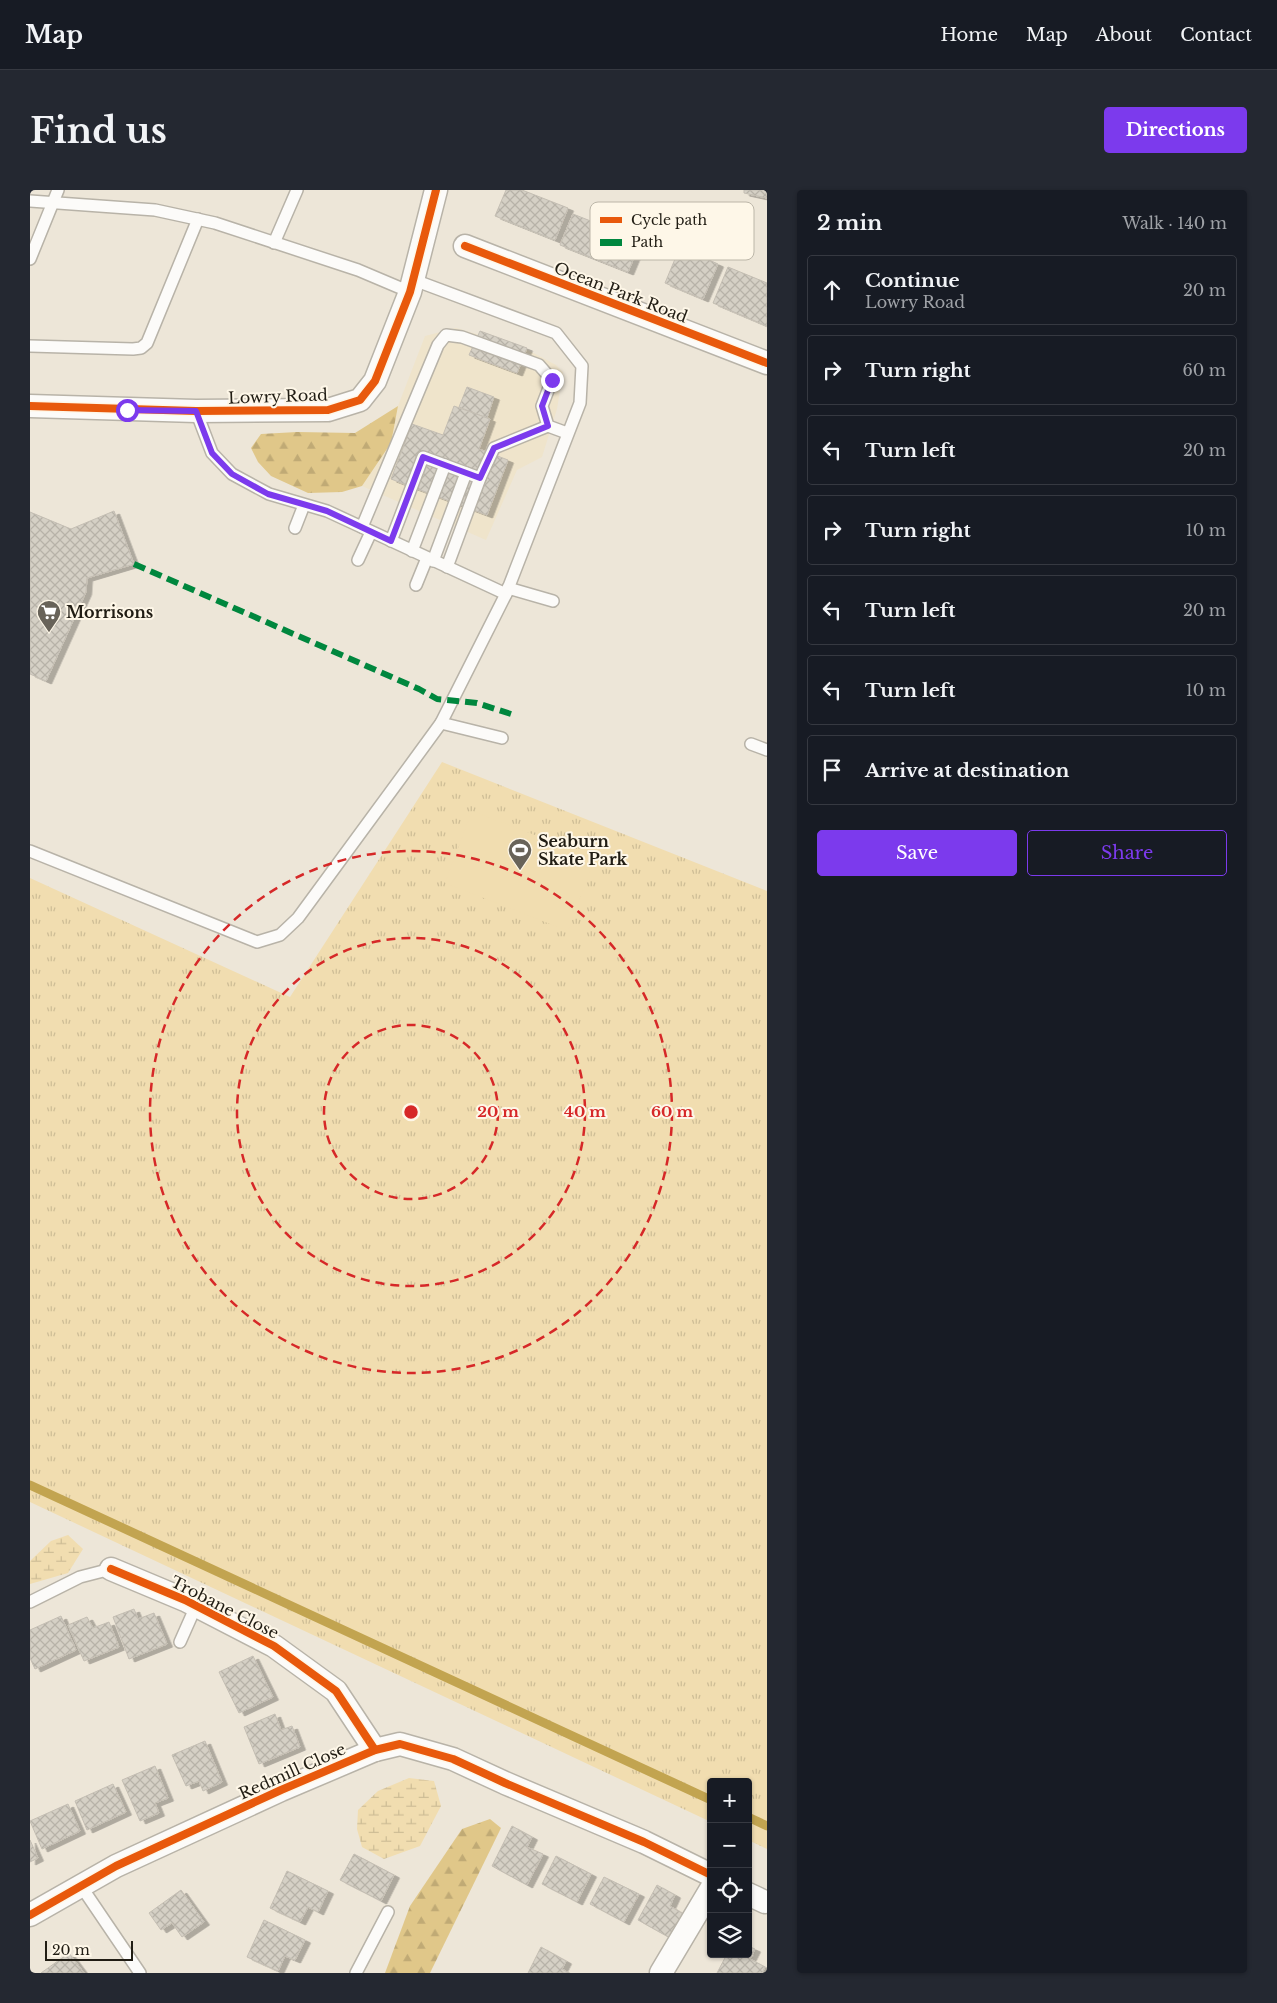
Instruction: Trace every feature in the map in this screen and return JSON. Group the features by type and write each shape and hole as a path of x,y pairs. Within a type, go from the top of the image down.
{"street":[{"name":"Lowry Road","path":"30,406 196,411 328,410 360,400 375,381 412,286 436,190"},
{"name":"Ocean Park Road","path":"465,246 767,363"},
{"name":"Trobane Close","path":"111,1569 196,1606 274,1646 336,1692 375,1750"},
{"name":"Redmill Close","path":"30,1915 116,1866 185,1834 375,1750 400,1744 453,1759 644,1842 707,1873"},
{"path":"661,1973 707,1896"}],"lane":[{"path":"30,259 58,190"},
{"path":"274,243 297,190"},
{"path":"30,201 155,210 198,219 556,333 582,366 580,403 507,591 441,723 304,911 280,935 257,942 30,851"},
{"path":"30,346 141,348 147,343 198,219"},
{"path":"358,560 366,530 438,345 446,335 462,337 539,365 552,380 542,406 548,426"},
{"path":"196,411 212,453 232,474 268,494 327,511 447,568 507,591 554,601"},
{"path":"447,568 480,478 494,448 548,426 567,433"},
{"path":"391,541 423,457 480,478"},
{"path":"412,551 445,465"},
{"path":"416,585 430,559 466,473"},
{"path":"295,528 304,505"},
{"path":"441,723 502,738"},
{"path":"751,744 767,750"},
{"path":"30,1602 80,1577 111,1569"},
{"path":"180,1642 196,1606"},
{"path":"81,1886 140,1973"},
{"path":"356,1973 388,1912"}],"shaded area":[{"path":"456,328 524,348 556,365 563,372 557,409 542,457 517,470 486,540 362,486 391,443 398,406 425,336"}],"green space":[{"path":"398,406 391,443 362,486 342,492 308,493 271,476 258,462 251,448 261,434 297,432 355,433"},
{"path":"442,762 767,891 767,1849 752,1842 752,1778 707,1778 707,1820 30,1502 30,878 290,997"},
{"name":"Seaburn Skate Park","path":"472,811 595,858 568,931 445,883"},
{"path":"68,1535 83,1549 68,1573 30,1584 30,1561 51,1541"},
{"path":"409,1778 434,1781 441,1806 420,1846 384,1859 362,1847 357,1829 358,1810 378,1791"},
{"path":"490,1819 501,1828 430,1973 385,1973 410,1906 462,1829"}],"building":[{"path":"506,190 522,190 568,208 555,240 495,216"},
{"path":"744,190 767,190 767,198 744,193"},
{"path":"573,214 590,221 590,257 560,245"},
{"path":"598,260 633,260 628,272"},
{"path":"675,260 709,260 718,264 703,299 665,283"},
{"path":"728,267 767,283 767,326 713,303"},
{"path":"480,331 527,348 517,373 469,355"},
{"path":"467,387 494,397 487,418 459,407"},
{"path":"454,406 490,419 479,449 508,460 487,515 391,479 412,424 443,435"},
{"name":"Morrisons","path":"114,511 134,564 87,578 86,592 46,681 30,674 30,512 71,529"},
{"path":"134,1609 138,1619 154,1613 167,1644 129,1659 113,1617"},
{"path":"61,1616 76,1650 35,1669 30,1658 30,1630"},
{"path":"87,1617 93,1628 109,1622 119,1647 84,1661 68,1625"},
{"path":"253,1656 273,1697 239,1713 219,1672"},
{"path":"275,1714 281,1730 292,1726 300,1747 259,1764 244,1727"},
{"path":"205,1741 222,1782 203,1791 199,1781 186,1786 172,1755"},
{"path":"155,1766 168,1798 155,1803 159,1813 140,1821 122,1780"},
{"path":"113,1784 126,1812 87,1830 75,1801"},
{"path":"68,1804 80,1831 42,1849 30,1821"},
{"path":"512,1826 532,1837 527,1847 543,1854 527,1885 492,1866"},
{"path":"30,1840 38,1858 30,1862"},
{"path":"354,1854 394,1875 381,1901 340,1880"},
{"path":"556,1856 591,1874 577,1902 542,1884"},
{"path":"287,1871 328,1891 318,1912 308,1907 300,1922 270,1908"},
{"path":"604,1877 639,1894 624,1922 590,1904"},
{"path":"657,1885 675,1895 670,1906 685,1915 672,1939 638,1920"},
{"path":"181,1890 204,1922 182,1937 172,1923 161,1930 149,1913"},
{"path":"264,1920 305,1940 295,1960 285,1956 278,1971 247,1957"},
{"path":"541,1947 566,1961 562,1969 569,1973 528,1973"},
{"path":"69,1953 84,1973 41,1973"},
{"path":"725,1958 750,1958 765,1967 762,1973 717,1973"}],"waterway":[{"path":"30,1485 707,1798"},
{"path":"752,1819 767,1826"}],"marked path":[{"path":"134,564 419,689 437,699 477,703 511,714"}],"cycle path":[{"path":"30,406 196,411 328,410 360,400 375,381 410,292 436,190"},
{"path":"465,246 767,363"},
{"path":"111,1569 185,1600 274,1646 336,1691 375,1750"},
{"path":"30,1915 116,1866 281,1790 375,1750 400,1744 453,1759 644,1842 707,1873"}],"place":[{"name":"Morrisons","path":"49,633"},
{"name":"Seaburn Skate Park","path":"520,871"}],"route":[{"path":"127,410 196,411 212,453 232,474 268,494 327,511 391,541 423,457 480,478 494,448 548,426 542,406 552,380"}]}
